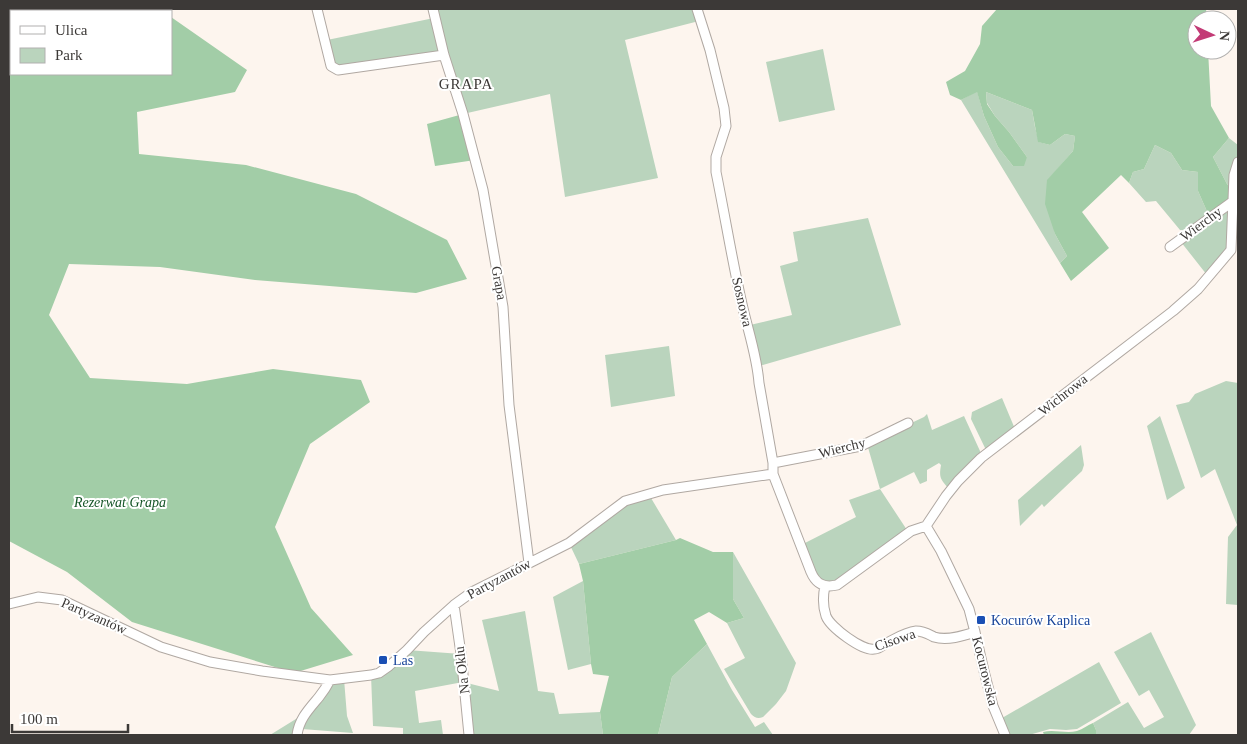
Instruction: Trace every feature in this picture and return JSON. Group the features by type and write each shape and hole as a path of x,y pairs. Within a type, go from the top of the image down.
{"street":[{"path":"317,9 331,66 338,70 444,55"},
{"name":"Grapa","path":"433,9 450,78 463,114 483,190 503,307 509,405 529,563"},
{"name":"Sosnowa","path":"697,9 710,50 724,108 726,126 716,157 716,172 742,305 758,370 758,383 773,463 773,474 811,572 816,582 824,586"},
{"name":"Wichrowa","path":"926,526 958,481 981,458 1173,311 1198,289 1234,248 1232,202 1234,175 1238,162"},
{"name":"Wierchy","path":"1170,246 1232,202"},
{"name":"Wierchy","path":"773,463 861,446 908,424"},
{"name":"Partyzantów","path":"9,604 38,597 62,600 161,647 210,662 330,680 371,675 379,673 395,661 454,605 472,592 569,542 622,503 663,490 773,474"},
{"path":"824,586 837,585 911,531 926,526"},
{"name":"Kocurowska","path":"926,526 941,551 968,610 993,706 1005,735"},
{"name":"Cisowa","path":"824,586 823,597 826,616 831,624 860,647 874,650 902,635 914,631 943,638 963,636 975,632"},
{"name":"Na Oklu","path":"454,605 469,735"},
{"path":"297,735 304,714 330,680"}],"green space":[{"name":"Rezerwat Grapa","path":"9,9 163,9 10,10 10,75 172,75 172,18 247,70 235,92 137,112 139,154 246,165 356,194 447,240 467,279 416,293 255,280 160,267 69,264 49,315 90,378 187,384 273,369 361,380 370,402 310,444 275,527 311,608 353,655 294,673 132,622 67,572 9,541"},
{"path":"436,9 695,9 699,21 625,40 658,178 565,197 550,94 463,114"},
{"path":"997,9 1206,9 1187,10 1187,60 1209,60 1211,106 1229,138 1213,157 1227,184 1233,190 1232,202 1209,216 1198,191 1198,172 1182,170 1171,153 1155,145 1144,169 1133,172 1129,183 1121,175 1082,212 1109,248 1071,281 1060,263 1067,256 1055,234 1045,204 1047,180 1073,151 1075,136 1065,134 1050,145 1038,142 1032,110 986,92 987,104 1027,157 1024,166 1013,166 998,147 984,116 977,92 961,100 950,95 946,82 965,71 980,44 982,26"},
{"path":"434,18 442,54 338,66 334,64 327,40"},
{"path":"823,49 835,110 779,122 766,62"},
{"path":"977,91 984,116 998,147 1013,166 1027,157 995,116 987,103 986,92 1032,110 1039,142 1050,145 1065,134 1075,136 1073,151 1047,181 1055,234 1067,256 1060,263 961,100"},
{"path":"463,114 475,160 435,166 427,124"},
{"path":"1229,138 1238,145 1238,157 1234,165 1231,188 1213,157"},
{"path":"1155,145 1171,153 1182,170 1198,172 1198,191 1209,216 1189,231 1180,230 1156,201 1146,202 1129,183 1133,172 1144,169"},
{"path":"1225,212 1230,214 1227,250 1207,275 1181,242"},
{"path":"868,218 901,325 759,366 750,325 792,315 780,266 798,261 793,232"},
{"path":"669,346 675,396 611,407 605,355"},
{"path":"1226,381 1238,383 1238,605 1226,604 1228,537 1237,525 1215,469 1201,478 1176,405 1189,402 1195,394"},
{"path":"1002,398 1015,429 986,450 971,419 972,412"},
{"path":"927,414 932,430 964,416 981,456 948,488 941,478 941,465 939,463 927,470 927,481 920,484 914,472 880,489 867,444"},
{"path":"1160,416 1185,488 1167,500 1147,426"},
{"path":"1081,445 1084,465 1082,471 1044,507 1042,504 1020,526 1018,500"},
{"path":"880,489 907,530 839,581 828,582 822,580 813,569 803,544 856,517 849,500"},
{"path":"651,498 676,540 579,564 569,543 621,507"},
{"path":"680,538 713,552 733,552 733,599 744,618 727,623 709,612 694,620 707,644 672,677 658,735 603,735 600,712 609,676 593,674 583,581 579,564"},
{"path":"733,552 796,663 786,691 776,704 760,718 751,714 724,669 745,658 727,623 744,618 733,599"},
{"path":"583,581 591,664 568,670 553,597"},
{"path":"525,611 538,691 554,693 559,714 600,712 603,735 469,735 463,682 499,691 482,620"},
{"path":"1151,632 1196,725 1189,735 1096,735 1093,723 1128,702 1144,728 1164,717 1149,690 1139,696 1114,652"},
{"path":"707,644 755,727 764,722 773,735 658,735 672,677"},
{"path":"407,650 461,654 463,682 415,691 419,723 441,720 443,735 403,735 403,728 373,726 371,675"},
{"path":"1099,662 1121,703 1077,729 1050,729 1029,735 1008,735 1002,718"},
{"path":"344,679 347,716 353,733 302,729 301,735 270,735 304,714 330,680"},
{"path":"1093,723 1096,735 1044,735 1043,732 1073,732"}],"place":[{"name":"Kocurów Kaplica","path":"981,620"},
{"name":"Las","path":"383,660"}],"district":[{"name":"GRAPA","path":"466,84"}]}
